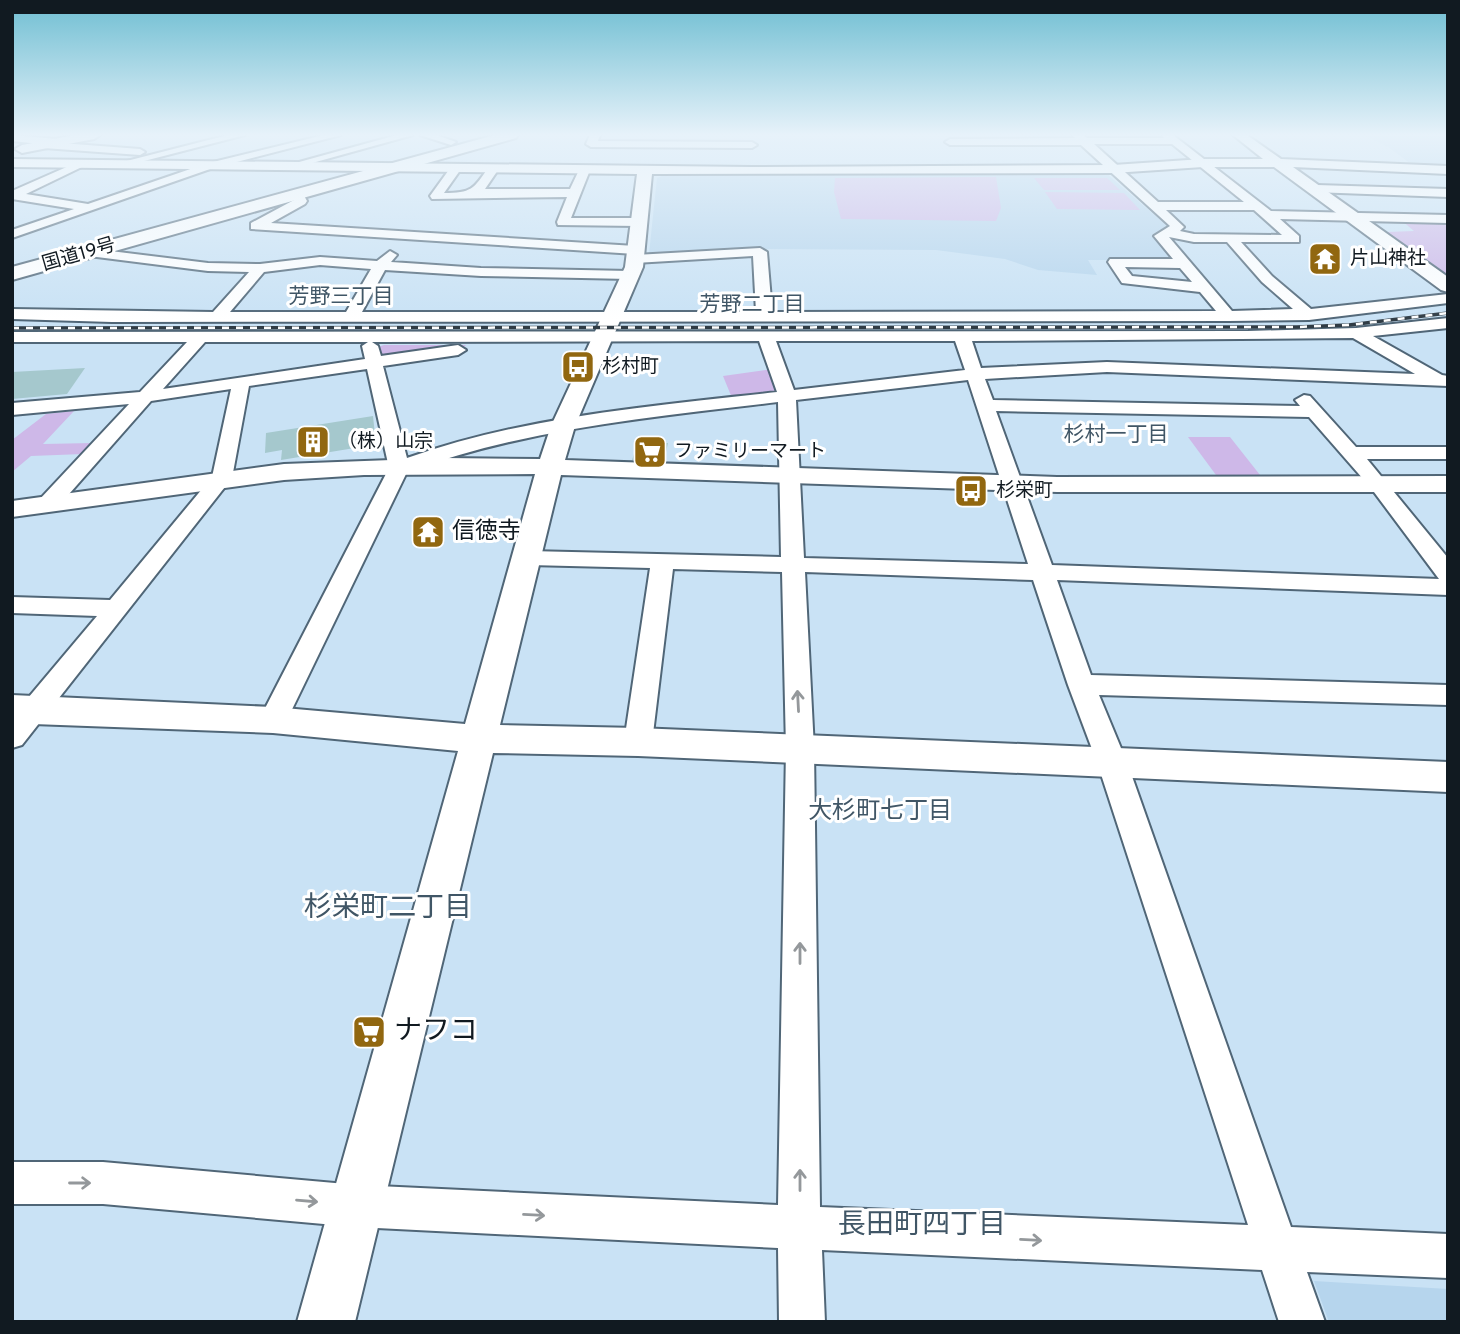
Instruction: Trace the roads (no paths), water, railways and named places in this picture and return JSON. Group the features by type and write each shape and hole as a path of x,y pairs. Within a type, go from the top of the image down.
{"highway":[{"name":"国道19号","path":"12,262 245,197"},
{"name":"国道19号","path":"12,274 290,197"}],"street":[{"path":"26,197 90,208"},
{"path":"12,234 120,197"},
{"path":"299,197 301,201 256,226 635,252 760,252 765,327 787,395 800,749 799,1229 802,1322"},
{"path":"572,197 563,222 635,252"},
{"path":"326,1322 529,558 550,468 563,426 607,327 635,252 643,197"},
{"path":"1144,197 1178,227 1161,236 1228,316"},
{"path":"1168,233 1194,238 1294,239 1247,197"},
{"path":"1327,197 1448,286"},
{"path":"1153,206 1447,220"},
{"path":"352,315 360,307 378,265 412,236"},
{"path":"1230,238 1267,279 1309,315"},
{"path":"519,273 545,245"},
{"path":"86,252 208,267 260,268 320,261 479,277 519,273 635,252"},
{"path":"1184,264 1115,262 1127,280 1205,288"},
{"path":"217,317 260,268"},
{"path":"12,337 521,337 607,327 765,327 1309,315 1376,309 1448,298"},
{"path":"12,314 217,317 465,310 607,327"},
{"path":"765,327 962,337 1248,336 1356,333 1448,323"},
{"path":"1356,333 1445,383"},
{"path":"1248,336 1352,453 1448,574"},
{"path":"47,505 200,337"},
{"path":"273,720 399,468 373,363 370,337"},
{"path":"12,409 143,397 494,345 521,337"},
{"path":"962,337 1081,685 1113,765 1302,1322"},
{"path":"399,468 449,450 582,420 975,374 1107,366 1445,383"},
{"path":"19,719 116,608 222,478 241,382"},
{"path":"986,405 1314,412"},
{"path":"1352,453 1448,453"},
{"path":"12,509 222,478 284,472 399,468 550,468 1013,484 1448,484"},
{"path":"529,558 663,560 1448,587"},
{"path":"638,742 663,560"},
{"path":"12,605 116,608"},
{"path":"1081,685 1448,695"},
{"path":"19,719 273,720 481,739 638,742 1113,765 1448,777"},
{"path":"12,1182 103,1183 357,1206 799,1229 1448,1256"}],"railway":[{"path":"12,328 1297,327 1349,325 1448,313"}],"place":[{"name":"片山神社","path":"1325,259"},
{"name":"杉村町","path":"578,367"},
{"name":"（株）山宗","path":"313,442"},
{"name":"ファミリーマート","path":"650,452"},
{"name":"杉栄町","path":"971,491"},
{"name":"信徳寺","path":"428,532"},
{"name":"ナフコ","path":"369,1032"}],"district":[{"name":"芳野三丁目","path":"341,297"},
{"name":"芳野二丁目","path":"752,305"},
{"name":"杉村一丁目","path":"1116,435"},
{"name":"大杉町七丁目","path":"880,812"},
{"name":"杉栄町二丁目","path":"388,909"},
{"name":"長田町四丁目","path":"922,1226"}]}
